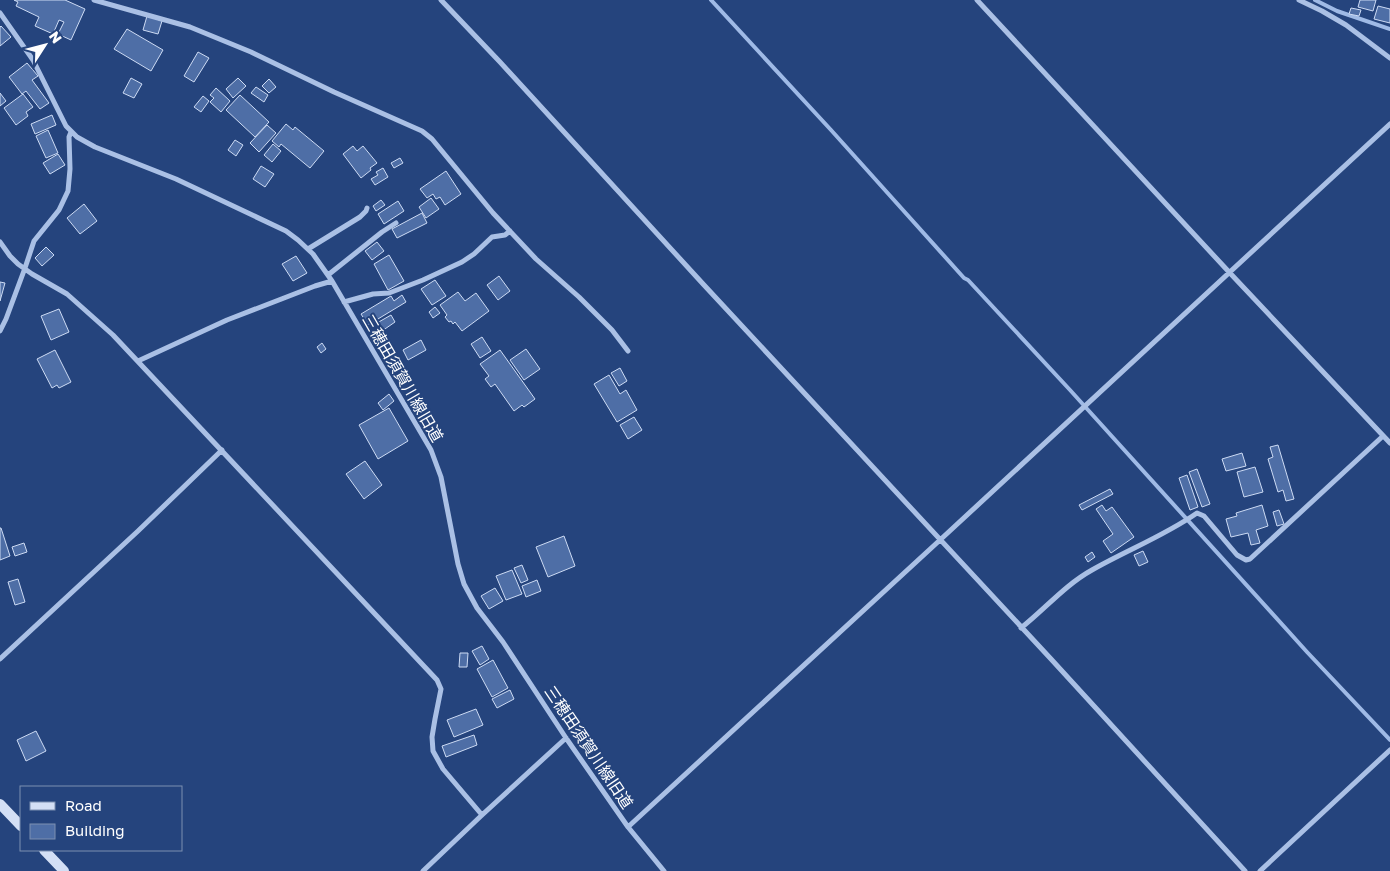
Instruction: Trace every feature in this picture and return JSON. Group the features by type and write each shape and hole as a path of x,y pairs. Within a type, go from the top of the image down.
{"main road":[{"path":"0,804 20,825"},
{"path":"45,851 64,871"}],"street":[{"path":"94,0 190,27 251,52 334,92 422,131 432,138 493,213 536,259 579,296 612,330 628,351"},
{"path":"440,0 1245,871"},
{"path":"978,0 1390,443"},
{"path":"1299,0 1346,25 1390,58"},
{"name":"三穂田須賀川線旧道","path":"0,13 33,60 66,126 77,137 176,179 268,222 286,231 313,254 332,281 431,450 443,486 458,564 464,584 477,608 503,642 566,738 628,827 664,871"},
{"path":"628,827 1390,124"},
{"path":"0,332 34,241 59,210 68,191 69,137 72,132"},
{"path":"308,249 360,216 367,208"},
{"path":"328,275 396,223"},
{"path":"344,302 373,294 390,293 423,280 462,262 474,254 492,237 504,235 510,231"},
{"path":"0,242 18,264 72,298 113,335 437,680 441,689 432,737 433,751 443,769 482,815"},
{"path":"138,361 227,320 314,286 332,281"},
{"path":"1021,628 1057,596 1091,570 1152,540 1197,513 1204,516 1236,555 1246,560 1250,559 1383,436"},
{"path":"0,659 222,450"},
{"path":"423,871 566,738"},
{"path":"1260,871 1390,750"}],"building":[{"path":"14,0 65,0 85,9 71,40 58,34 64,22 59,20 53,34 35,26 39,17 16,6 18,2"},
{"path":"1360,0 1376,0 1373,11 1358,7"},
{"path":"1378,6 1390,9 1390,23 1374,19"},
{"path":"1351,8 1361,10 1359,16 1349,14"},
{"path":"147,16 162,21 158,34 143,30"},
{"path":"0,27 11,37 0,46"},
{"path":"127,29 163,50 151,71 114,49"},
{"path":"198,52 209,58 194,82 184,76"},
{"path":"27,63 38,76 32,80 49,103 40,109 26,91 22,94 9,77"},
{"path":"131,78 142,84 134,98 123,93"},
{"path":"238,78 246,86 233,98 226,89"},
{"path":"269,79 276,87 269,93 262,86"},
{"path":"256,87 268,95 264,102 251,93"},
{"path":"216,88 230,101 221,112 210,102 214,98 210,95"},
{"path":"0,93 6,101 0,106"},
{"path":"23,94 33,107 26,112 28,116 16,125 4,108"},
{"path":"240,95 269,122 255,137 226,110"},
{"path":"203,96 209,101 201,112 194,107"},
{"path":"52,115 56,125 35,134 31,124"},
{"path":"286,124 293,130 295,127 324,151 310,168 281,144 279,147 272,141"},
{"path":"267,125 276,133 259,152 250,143"},
{"path":"48,130 58,153 46,158 36,136"},
{"path":"235,140 243,145 236,156 228,150"},
{"path":"273,144 281,151 272,162 264,155"},
{"path":"353,146 357,151 363,146 377,163 361,178 343,154"},
{"path":"58,154 65,165 50,174 43,163"},
{"path":"400,158 403,163 394,168 391,163"},
{"path":"261,166 274,174 265,187 253,179"},
{"path":"383,168 388,177 375,185 371,179 378,175 376,172"},
{"path":"446,171 461,194 445,205 440,197 436,199 433,194 427,198 420,189"},
{"path":"431,198 439,209 426,218 419,207"},
{"path":"381,200 385,205 376,211 373,206"},
{"path":"398,201 404,211 384,224 378,214"},
{"path":"84,204 97,221 80,234 67,218"},
{"path":"422,213 427,223 397,238 392,229"},
{"path":"377,242 384,251 372,260 365,251"},
{"path":"46,247 54,255 42,266 35,258"},
{"path":"389,255 404,281 388,290 374,264"},
{"path":"296,256 307,273 293,281 282,264"},
{"path":"499,276 510,291 498,300 487,285"},
{"path":"435,280 446,296 432,305 421,289"},
{"path":"0,282 5,283 0,301"},
{"path":"458,292 465,301 476,293 489,311 462,331 455,322 453,324 451,321 449,322 445,317 447,315 440,305"},
{"path":"402,295 406,302 368,325 361,314 391,296 394,301"},
{"path":"435,307 440,313 433,318 429,312"},
{"path":"59,309 69,332 51,340 41,316"},
{"path":"391,315 395,322 382,331 377,323"},
{"path":"482,337 491,351 480,358 471,344"},
{"path":"421,340 426,350 408,360 403,350"},
{"path":"322,343 326,349 321,353 317,347"},
{"path":"526,349 540,369 524,380 510,360"},
{"path":"55,350 71,382 59,388 57,385 52,388 37,359"},
{"path":"500,350 535,399 514,411 495,384 491,387 485,379 489,376 480,364"},
{"path":"620,368 627,381 619,386 611,373"},
{"path":"609,375 620,394 626,390 637,410 617,422 594,384"},
{"path":"389,394 394,401 383,410 378,403"},
{"path":"389,408 408,441 378,459 359,425"},
{"path":"634,417 642,430 628,439 620,425"},
{"path":"1278,445 1294,499 1286,501 1283,490 1278,492 1268,459 1273,457 1270,447"},
{"path":"1242,453 1246,466 1226,471 1222,459"},
{"path":"365,461 382,485 364,499 346,474"},
{"path":"1255,467 1263,492 1244,497 1237,472"},
{"path":"1197,469 1210,504 1202,507 1189,472"},
{"path":"1187,475 1198,507 1190,510 1179,478"},
{"path":"1110,489 1113,494 1082,510 1079,505"},
{"path":"1102,505 1106,511 1112,507 1134,537 1111,553 1103,541 1113,534 1096,509"},
{"path":"1262,505 1268,526 1256,530 1260,543 1251,545 1248,533 1231,537 1226,519 1237,516 1236,513"},
{"path":"1279,510 1284,524 1277,526 1273,512"},
{"path":"0,528 10,556 0,560"},
{"path":"564,536 575,566 548,577 536,547"},
{"path":"24,543 27,552 15,556 12,547"},
{"path":"1143,551 1148,562 1139,566 1134,555"},
{"path":"1092,552 1095,557 1088,562 1085,557"},
{"path":"522,565 528,580 521,583 514,568"},
{"path":"512,570 522,594 506,600 496,576"},
{"path":"18,579 25,602 15,605 8,582"},
{"path":"537,580 541,591 526,597 522,586"},
{"path":"495,588 503,601 489,609 481,596"},
{"path":"482,646 489,659 480,665 472,651"},
{"path":"460,653 468,653 467,667 459,667"},
{"path":"493,660 508,688 492,697 477,669"},
{"path":"510,690 514,699 497,708 492,699"},
{"path":"476,709 483,725 454,737 447,720"},
{"path":"36,731 46,751 26,761 17,740"},
{"path":"474,735 477,745 446,757 442,746"}],"waterway":[{"path":"711,0 964,278 968,280 1070,390 1307,652 1390,740"},
{"path":"1315,0 1337,11 1390,29"}]}
